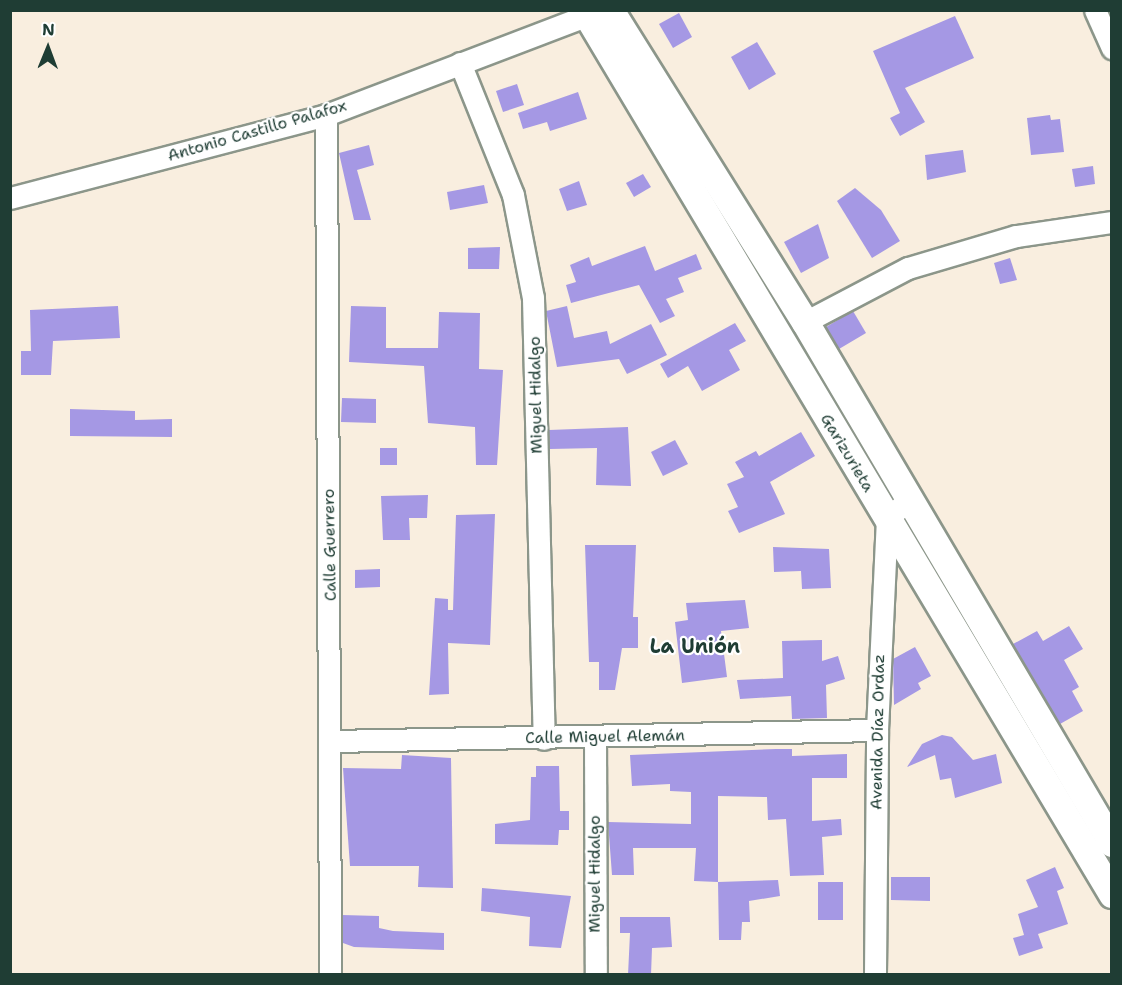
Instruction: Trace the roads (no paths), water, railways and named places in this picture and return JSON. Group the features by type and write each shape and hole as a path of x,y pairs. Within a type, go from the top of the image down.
{"main road":[{"name":"Garizurieta","path":"595,12 805,322 909,499 996,672 1052,767 1112,894"},
{"name":"Garizurieta","path":"595,12 887,519 996,672"},
{"name":"Garizurieta","path":"1052,767 1112,843"}],"street":[{"name":"Antonio Castillo Palafox","path":"10,198 326,115 595,12"},
{"path":"1102,13 1112,48"},
{"name":"Miguel Hidalgo","path":"460,63 513,195 533,298 544,739"},
{"name":"Calle Guerrero","path":"326,115 333,741 330,975"},
{"path":"805,322 908,268 1016,236 1112,222"},
{"path":"887,519 909,499"},
{"name":"Avenida Díaz Ordaz","path":"875,975 877,730 887,519"},
{"name":"Calle Miguel Alemán","path":"333,741 595,738 877,730"},
{"name":"Miguel Hidalgo","path":"595,738 596,975"}],"district":[{"name":"La Unión","path":"695,646"}]}
